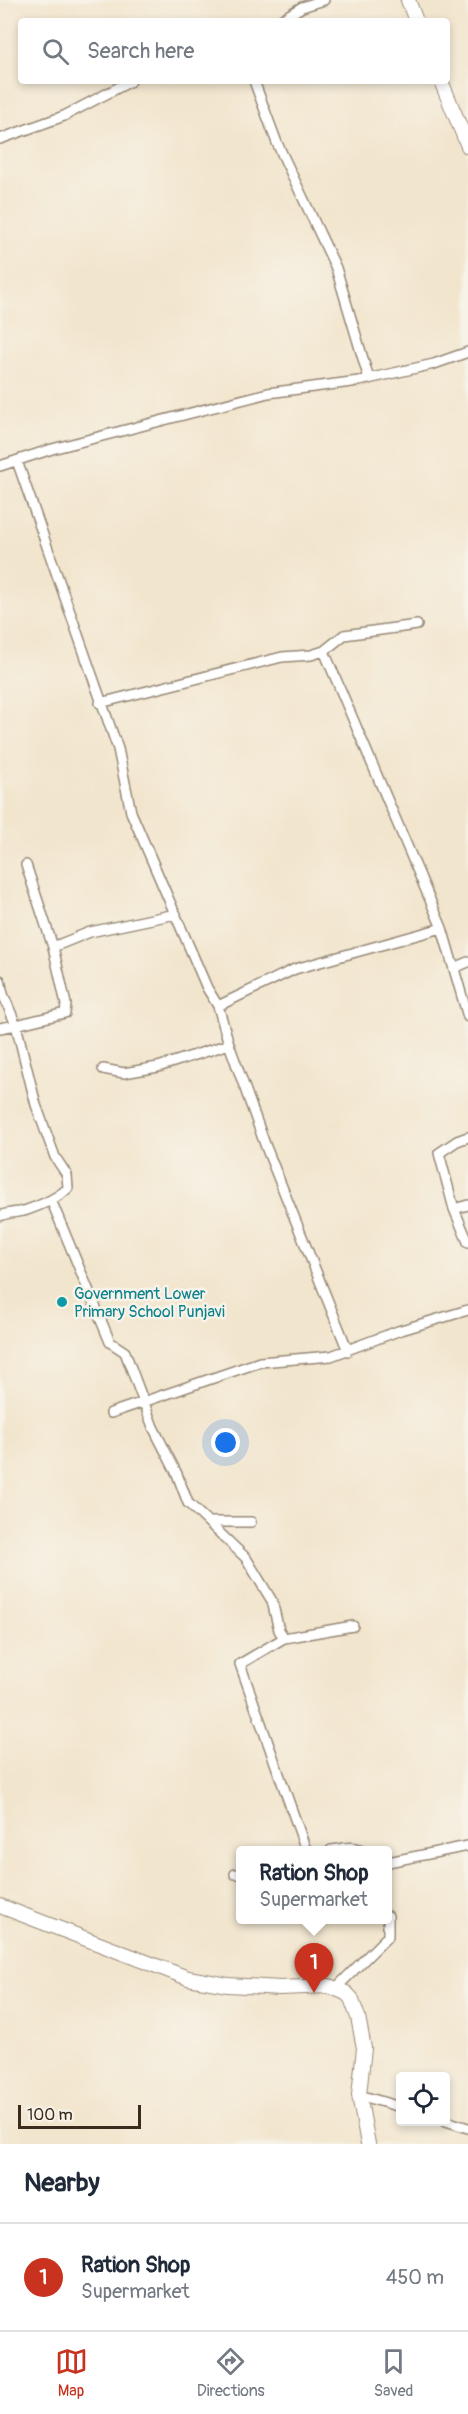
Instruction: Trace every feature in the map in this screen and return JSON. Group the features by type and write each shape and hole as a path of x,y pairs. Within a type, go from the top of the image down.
{"main road":[{"path":"408,0 415,18"},
{"path":"442,84 468,146"},
{"path":"0,1906 188,1978 228,1985 280,1988 318,1985 336,1988 351,1998 358,2016 364,2048 358,2095 368,2144"}],"street":[{"path":"284,18 302,7 324,0"},
{"path":"0,139 64,116 125,84"},
{"path":"255,84 277,143 336,268 369,379"},
{"path":"0,466 96,437 268,393 369,379 468,352"},
{"path":"18,461 100,703 118,749 130,812 207,988 218,1006 229,1044 266,1147 348,1351"},
{"path":"100,703 282,657 311,655 324,651 344,635 417,624"},
{"path":"324,651 441,928 468,1017"},
{"path":"0,1028 65,1013 66,1004 53,947 26,865"},
{"path":"53,947 90,932 176,914"},
{"path":"218,1006 295,969 441,928"},
{"path":"454,968 468,962"},
{"path":"0,980 3,994 16,1025 36,1106 55,1157 67,1175 68,1188 51,1200 22,1211 0,1216"},
{"path":"103,1069 124,1073 158,1067 229,1044"},
{"path":"468,1137 457,1141 439,1154 454,1209 468,1242"},
{"path":"51,1200 110,1342 125,1352 153,1427 177,1474 188,1503 246,1558 272,1601 279,1630 284,1638"},
{"path":"454,1209 468,1205"},
{"path":"111,1413 260,1362 331,1356 398,1331 468,1310"},
{"path":"209,1522 251,1522"},
{"path":"304,1846 240,1664 284,1638 353,1626"},
{"path":"392,1861 468,1846"},
{"path":"336,1988 388,1936 388,1924"},
{"path":"358,2095 396,2106"},
{"path":"450,2122 468,2128"}],"place":[{"name":"Government Lower Primary School Punjavi","path":"62,1302"},
{"name":"Ration Shop","path":"314,1993"}]}
